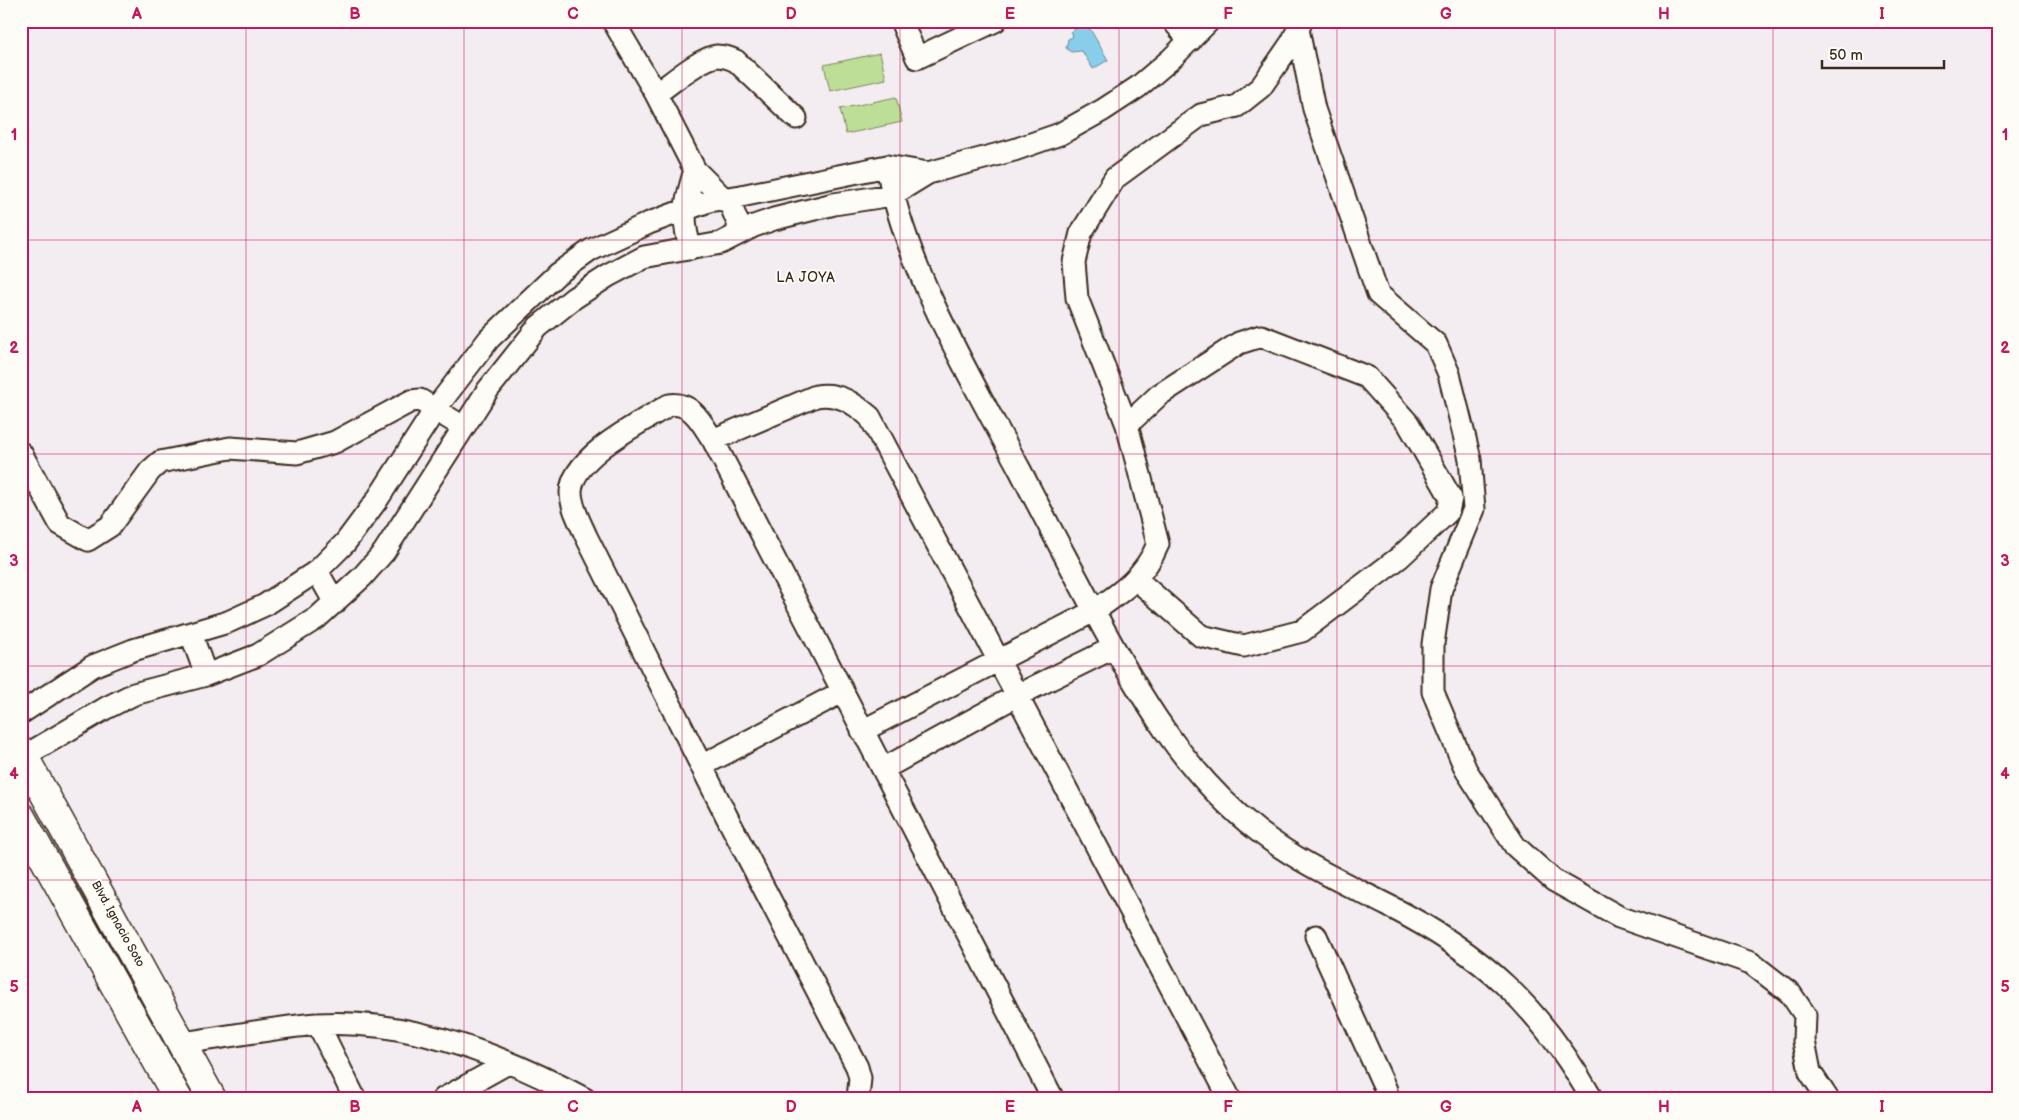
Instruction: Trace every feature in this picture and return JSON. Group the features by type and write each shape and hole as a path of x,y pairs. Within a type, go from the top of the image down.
{"main road":[{"name":"Blvd. Ignacio Soto","path":"22,755 212,1099"},
{"path":"21,817 178,1099"}],"street":[{"path":"613,21 656,94 695,170 724,197 735,215 738,234"},
{"path":"901,21 917,58 995,21"},
{"path":"1173,21 1190,41"},
{"path":"22,755 134,694 206,675 258,655 290,636 335,603 384,552 486,392 538,327 574,298 644,257 672,250 691,249 721,243 774,219 834,204 892,195 928,173 1014,150 1060,134 1103,110 1138,87 1190,41 1209,21"},
{"path":"862,730 1094,611 1128,588 1151,562 1158,544 1127,425 1077,298 1074,262 1082,233 1115,178 1201,114 1237,106 1261,87 1292,42 1300,25"},
{"path":"1300,25 1314,109 1378,294 1436,344 1449,374 1470,459 1474,509 1441,589 1433,644 1433,692 1466,770 1515,846 1553,880 1619,916 1751,963 1790,994 1805,1015 1804,1040 1810,1072 1828,1099"},
{"path":"656,94 705,61 716,56 726,57 736,61 796,118"},
{"path":"21,713 106,660 228,622 265,604 317,571 344,544 377,500 436,408 489,339 557,274 591,250 684,208 724,197 742,196 887,166 928,173"},
{"path":"887,166 892,195 925,282 974,384 1113,648 1146,703 1181,754 1216,794 1256,830 1290,855 1454,943 1491,970 1538,1018 1571,1061 1592,1099"},
{"path":"691,249 685,231 684,208 695,170"},
{"path":"1127,425 1159,395 1239,343 1261,336 1367,377 1408,422 1451,498 1448,512 1400,557 1302,631 1244,646 1201,636 1136,579"},
{"path":"713,440 816,396 828,394 842,398 857,406 870,417 1230,1099"},
{"path":"21,453 60,524 88,540 110,526 150,471 160,462 230,448 297,453 335,442 411,401 420,400 436,408 463,427"},
{"path":"858,1099 860,1078 857,1066 586,536 572,503 571,491 573,481 592,455 669,405 678,403 688,407 713,440 1054,1099"},
{"path":"317,571 335,603"},
{"path":"191,634 206,675"},
{"path":"883,769 1016,696 1113,648"},
{"path":"703,765 842,692"},
{"path":"1316,936 1386,1090 1387,1099"},
{"path":"318,1024 355,1099"},
{"path":"182,1043 318,1024 366,1025 415,1033 508,1063 584,1099"},
{"path":"443,1099 508,1063"}],"green space":[{"path":"880,53 886,79 830,91 824,65"},
{"path":"896,97 902,122 846,134 840,109"}],"water":[{"path":"1086,22 1108,60 1093,69 1082,51 1071,52 1066,48 1068,39 1073,37 1070,32"}],"district":[{"name":"LA JOYA","path":"806,277"}]}
